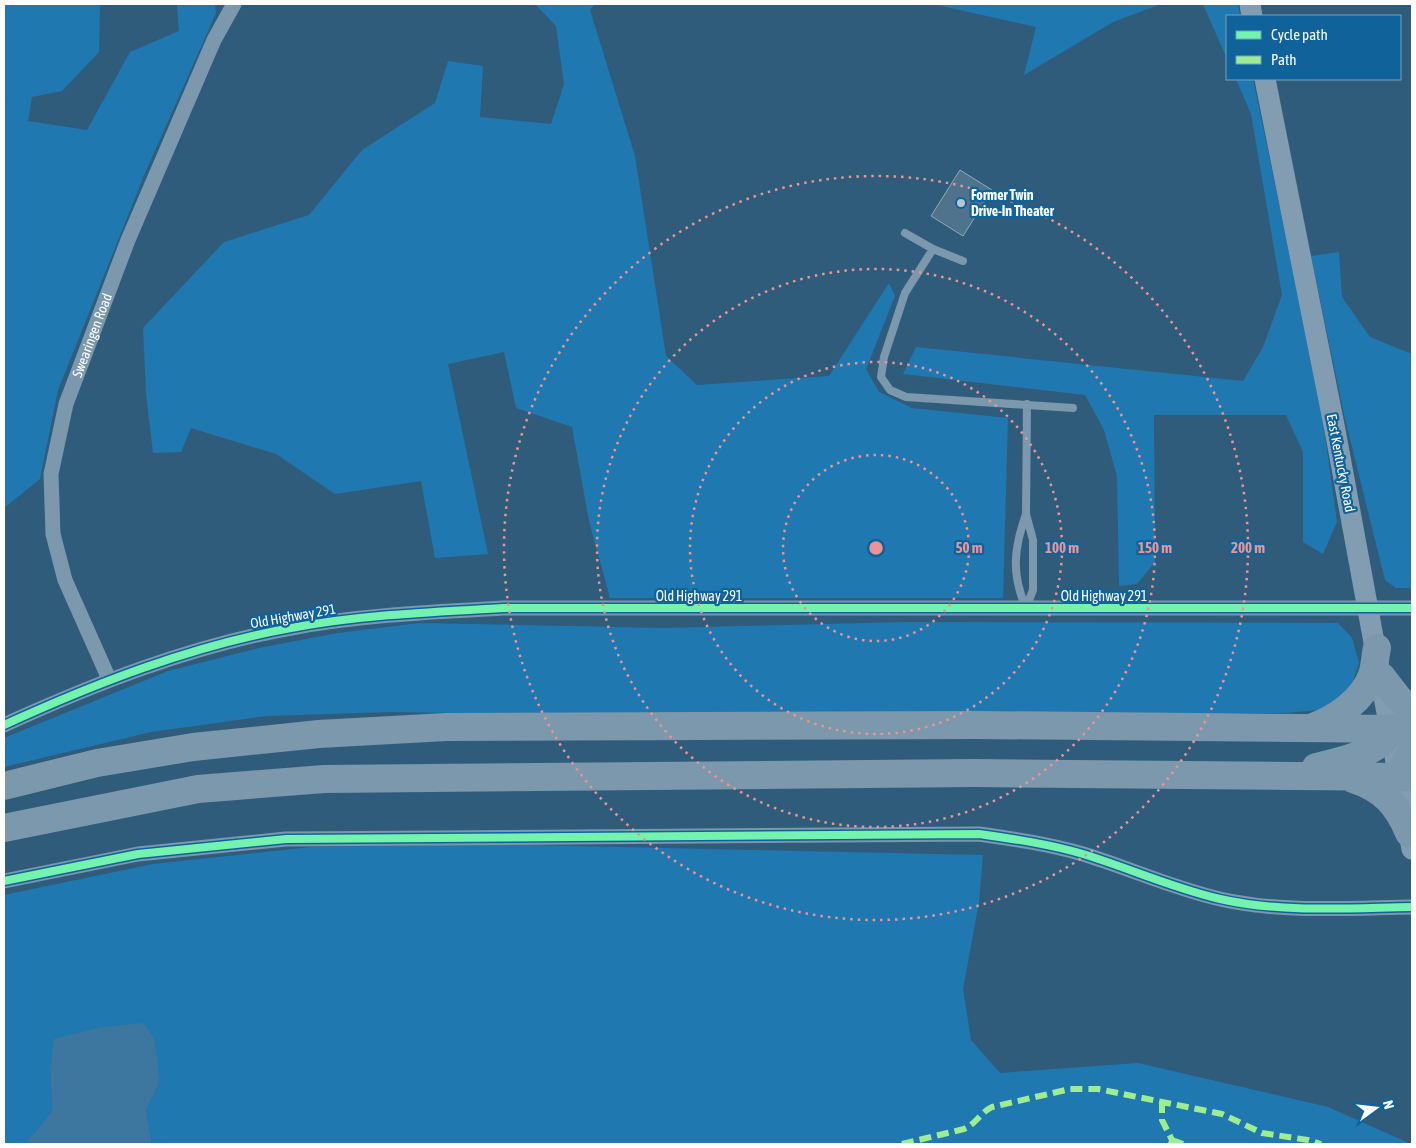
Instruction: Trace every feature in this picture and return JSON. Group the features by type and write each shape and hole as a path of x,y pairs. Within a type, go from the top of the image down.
{"highway":[{"path":"1311,727 1326,722 1346,709 1360,695 1372,675 1376,648"},
{"path":"1382,677 1399,700 1412,709"},
{"path":"4,786 97,763 193,747 319,734 446,727 986,725 1402,728"},
{"path":"1278,776 1357,756 1381,743 1402,728"},
{"path":"4,828 198,789 324,779 974,773 1405,777 1412,750"},
{"path":"1347,776 1373,786 1387,797 1398,812 1411,841"}],"main road":[{"name":"East Kentucky Road","path":"1265,80 1382,677 1402,728 1411,841"}],"street":[{"name":"Swearingen Road","path":"109,679 65,580 53,534 51,474 66,404 128,240 214,40 234,4"},
{"name":"Old Highway 291","path":"4,725 109,679 164,660 235,640 290,628 400,613 502,608 1412,608"},
{"path":"4,881 138,854 286,839 979,834 1033,841 1084,854 1175,888 1221,899 1266,906 1412,908"}],"lane":[{"path":"904,233 933,249 963,262"},
{"path":"933,249 905,293 884,357 881,377 890,390 906,397 1073,408"},
{"path":"1026,608 1033,590 1033,540 1026,514 1027,404"},
{"path":"1026,514 1016,543 1017,589 1026,608"}],"shaded area":[{"path":"4,4 100,4 99,52 62,91 32,97 28,121 87,130 130,52 179,31 177,4 215,4 216,13 145,173 58,390 40,479 4,508"},
{"path":"535,4 595,4 590,10 635,156 666,356 697,385 829,376 889,283 895,296 866,369 879,392 912,408 1008,418 1003,598 610,598 589,521 572,427 516,408 504,352 448,364 488,554 435,558 421,481 335,494 276,454 191,428 181,452 153,453 146,394 143,328 224,242 309,215 362,150 435,103 448,61 483,66 480,117 551,124 564,84 556,26"},
{"path":"933,4 1161,4 1113,22 1024,75 1036,27"},
{"path":"1203,4 1238,4 1240,15 1226,15 1226,57"},
{"path":"1236,80 1253,80 1320,400 1337,522 1323,554 1303,542 1303,452 1286,415 1154,415 1155,562 1137,584 1119,586 1117,476 1104,430 1085,395 903,374 916,347 1243,381 1263,347 1282,295 1251,114"},
{"path":"1339,252 1342,297 1370,337 1412,354 1412,588 1396,588 1385,580 1345,419 1311,256"},
{"path":"908,622 1338,623 1352,638 1359,663 1350,690 1328,709 1286,713 662,716 389,712 266,716 151,732 4,767 4,738 168,671 259,648 338,633 419,623 663,628"},
{"path":"482,844 983,855 979,902 963,989 971,1040 1000,1073 1138,1063 1328,1107 1411,1144 152,1144 146,1110 160,1082 50,1068 52,1111 25,1144 4,1144 4,895 153,864 311,847"},
{"path":"143,1023 154,1038 160,1082 146,1110 152,1144 25,1144 52,1111 50,1068 54,1039 98,1028"}],"building":[{"name":"Former Twin Drive-In Theater","path":"960,170 992,190 963,236 931,216"}],"marked path":[{"path":"902,1144 964,1129 992,1107 1070,1089 1098,1089 1222,1114 1262,1133 1308,1140 1321,1144"},
{"path":"1162,1101 1162,1120 1172,1140 1171,1144"},
{"path":"1172,1140 1183,1144"}],"cycle path":[{"path":"4,725 144,667 217,645 291,628 396,615 503,608 1412,608"},
{"path":"4,881 138,854 286,839 979,834 1070,850 1185,889 1220,899 1243,903 1316,909 1412,907"}],"place":[{"name":"Former Twin Drive-In Theater","path":"961,203"}]}
